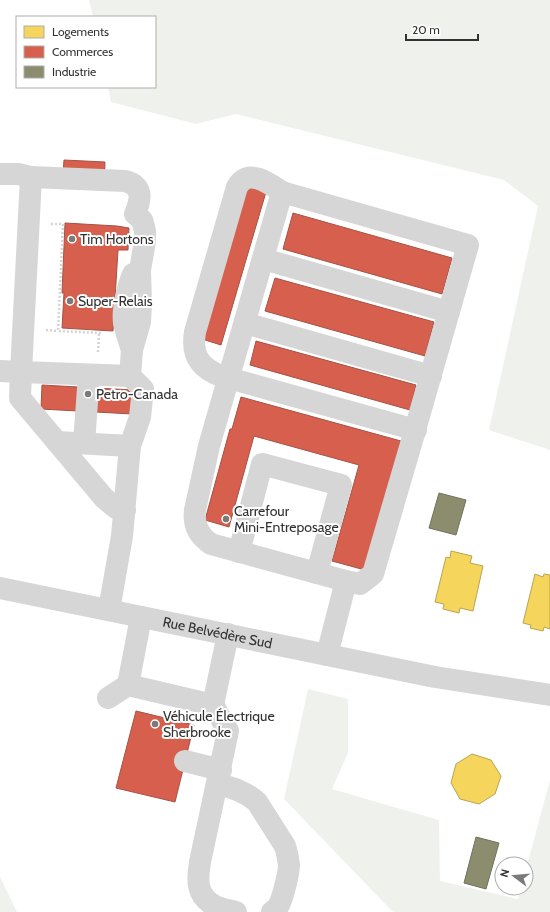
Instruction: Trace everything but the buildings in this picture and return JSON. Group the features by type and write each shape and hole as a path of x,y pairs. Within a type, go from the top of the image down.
{"street":[{"path":"0,174 18,174 31,177 116,180 126,181 135,184 138,187 140,202 135,214 142,220 146,231 140,270 140,322 132,350 130,376"},
{"path":"31,177 20,398 104,498 116,508 125,510"},
{"path":"282,192 245,323 229,378 209,446 195,510 194,517 197,530 206,540 218,546 360,584 373,574 416,430 468,245 282,192 267,182 250,177 246,178 239,183 237,187 197,325 194,346 198,359 206,369 229,378 416,430"},
{"path":"263,259 449,312"},
{"path":"245,323 431,376"},
{"path":"84,443 93,365"},
{"path":"0,371 21,372 93,365 130,376 143,389 140,417 130,446 125,510 109,610"},
{"path":"57,442 130,446"},
{"path":"238,552 262,464 341,485 317,573"},
{"path":"327,655 346,580"},
{"name":"Rue Belvédère Sud","path":"0,588 327,655 435,676 550,695"},
{"path":"128,685 140,616"},
{"path":"228,634 214,705 228,731 200,862 198,883 202,894 210,903 236,912"},
{"name":"Rue Belvédère Sud","path":"435,676 550,705"},
{"path":"108,698 128,685 214,705"},
{"path":"185,762 219,777 235,789 251,796 257,802 285,846 289,867 288,874 279,904 272,912"}],"path":[{"path":"48,224 62,224 63,239 58,330"},
{"path":"59,300 64,300"},
{"path":"40,330 106,333"},
{"path":"93,365 99,333"}],"shaded area":[{"path":"89,0 550,0 550,450 489,430 538,206 504,180 236,114 196,124 111,102 108,88 156,88 156,16 93,16"},
{"path":"308,689 348,699 348,753 332,789 439,820 440,881 494,893 494,896 505,896 518,899 519,896 534,896 534,856 530,856 550,780 550,912 394,912 284,799"},
{"path":"0,877 17,912 0,912"}],"place":[{"name":"Tim Hortons","path":"72,239"},
{"name":"Super-Relais","path":"70,301"},
{"name":"Petro-Canada","path":"88,394"},
{"name":"Carrefour Mini-Entreposage","path":"226,519"},
{"name":"Véhicule Électrique Sherbrooke","path":"155,724"}]}
